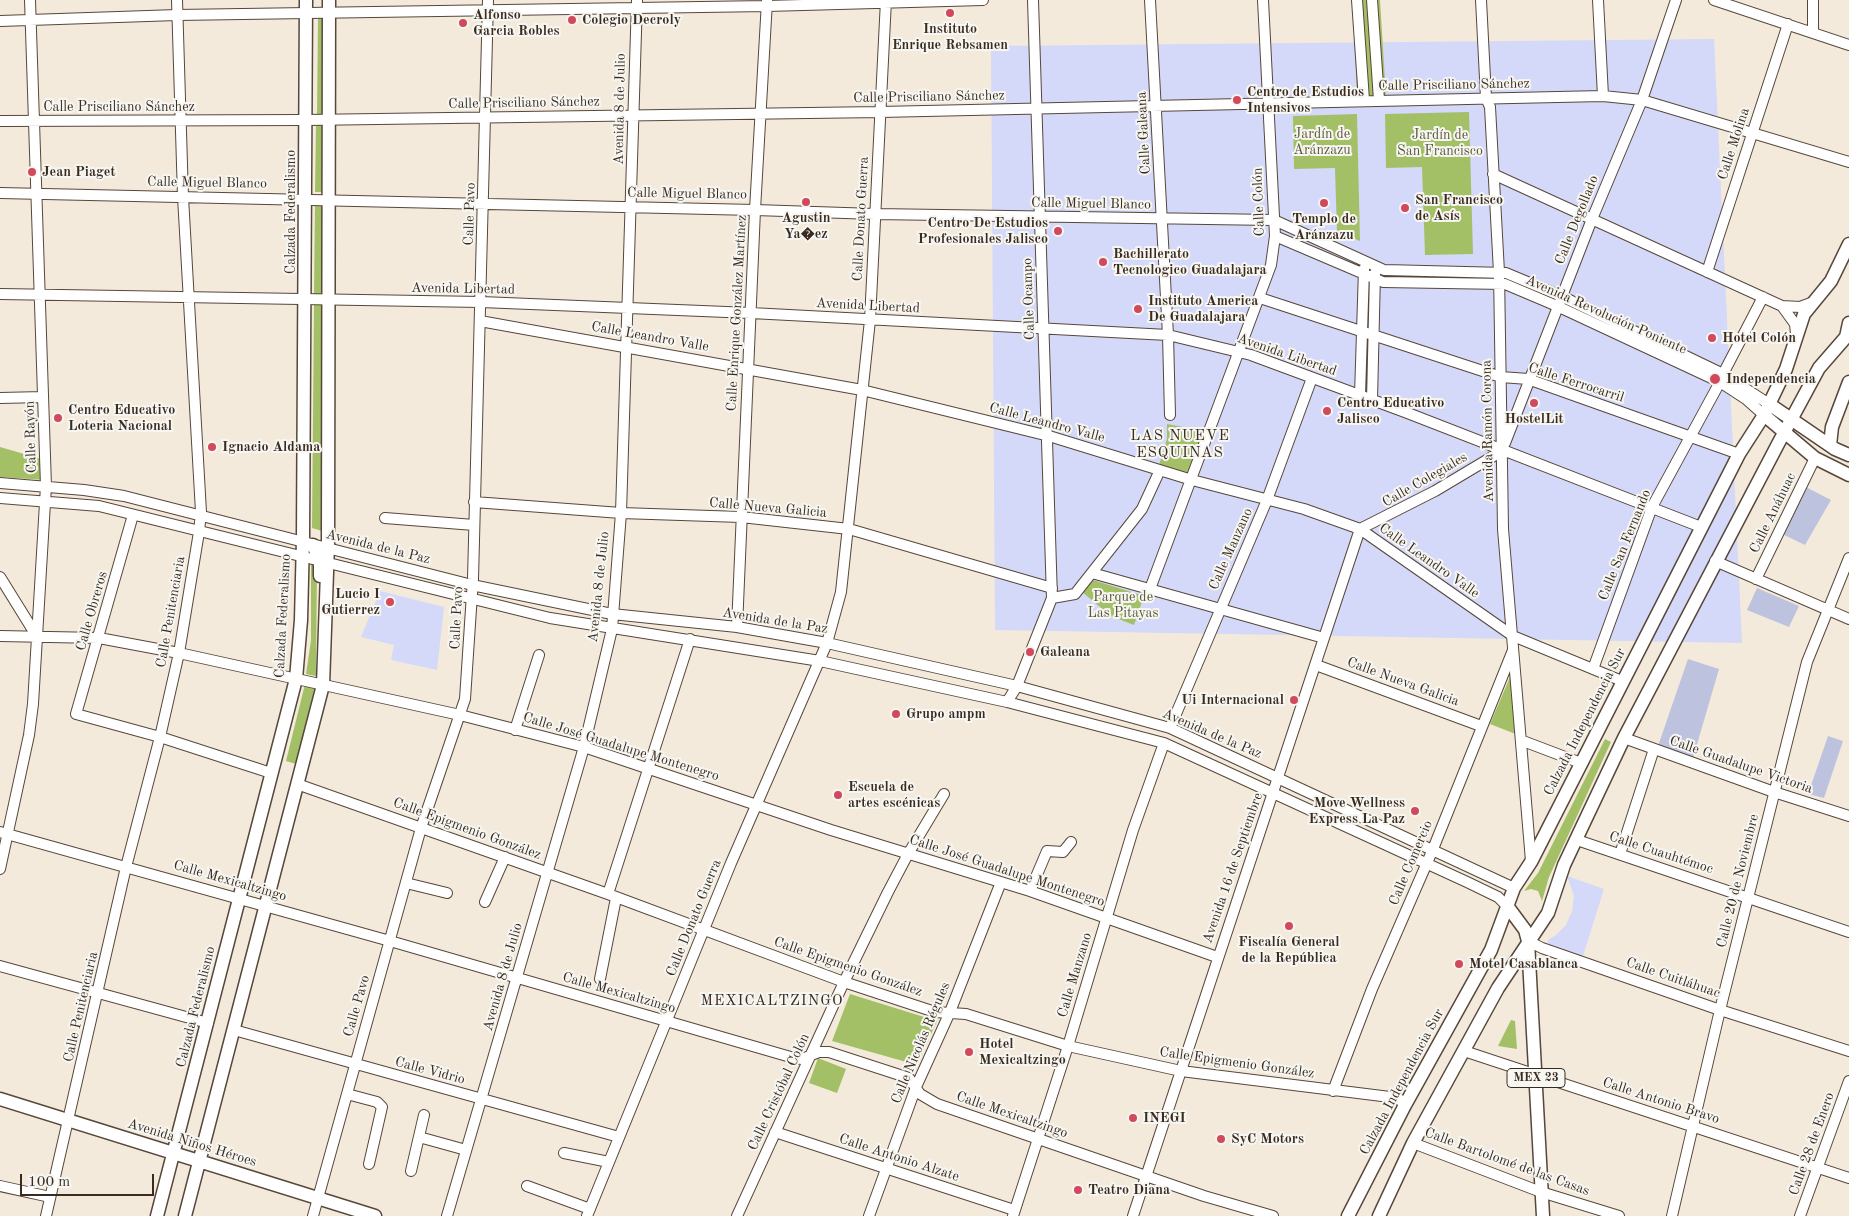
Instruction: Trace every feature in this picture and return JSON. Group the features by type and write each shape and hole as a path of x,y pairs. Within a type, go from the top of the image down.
{"main road":[{"name":"Calzada Federalismo","path":"157,1216 296,679 301,620 302,557 308,544 306,0"},
{"path":"185,1216 323,681 324,562 328,549 329,6"},
{"name":"Calzada Independencia Sur","path":"1348,1216 1405,1105 1491,950 1514,888 1531,862 1739,454 1767,409 1786,369 1804,314 1811,303 1831,281 1849,244"},
{"path":"1379,1216 1413,1143 1498,988 1548,913 1564,865 1624,738 1715,561 1820,368 1848,340 1849,323"},
{"path":"1830,445 1832,427 1849,382"},
{"path":"1767,409 1792,419 1830,445 1849,455"},
{"path":"1767,409 1784,433 1815,458 1849,475"},
{"path":"308,544 324,562"},
{"path":"1508,907 1525,930 1528,941"},
{"name":"MEX 23","path":"1528,941 1543,1216"},
{"name":"Avenida Niños Héroes","path":"0,1099 375,1216"}],"street":[{"name":"Calle Rayón","path":"0,869 4,833 29,735 33,704 46,500 30,0"},
{"name":"Calle Penitenciaria","path":"46,1216 126,867 160,737 178,653 201,516 183,197 177,0"},
{"path":"0,21 306,13 329,6 984,0"},
{"name":"Calle Ocampo","path":"1033,0 1052,593"},
{"name":"Calle Galeana","path":"1150,0 1168,335 1170,415"},
{"name":"Calle Colón","path":"1150,589 1271,265 1275,236 1263,0"},
{"path":"1357,0 1364,100"},
{"path":"1372,0 1379,100"},
{"name":"Avenida Ramón Corona","path":"1481,0 1486,98 1490,107 1499,272 1504,529 1523,741 1531,862"},
{"path":"1598,0 1603,96"},
{"name":"Calle Degollado","path":"1502,451 1528,379 1642,100 1676,0"},
{"path":"1714,0 1849,44"},
{"path":"1813,0 1813,32"},
{"name":"Calle Donato Guerra","path":"588,1213 756,804 820,661 841,592 870,320 886,1"},
{"name":"Calle Enrique González Martínez","path":"737,627 755,210 767,3"},
{"name":"Avenida 8 de Julio","path":"447,1216 584,747 612,629 621,512 637,4"},
{"name":"Calle Pavo","path":"313,1216 421,828 460,715 466,690 472,600 488,5"},
{"name":"Calle Molina","path":"1708,272 1788,24"},
{"name":"Calle Prisciliano Sánchez","path":"0,121 329,120 880,112 1603,96 1642,100 1849,162"},
{"path":"1493,174 1782,306 1800,307 1811,303"},
{"name":"Calle Miguel Blanco","path":"0,193 875,214 1274,220 1364,260"},
{"path":"1275,236 1364,275"},
{"path":"1360,396 1364,260"},
{"name":"Avenida Revolución Poniente","path":"1364,260 1384,270 1506,273 1560,301 1722,378 1746,399 1767,409"},
{"path":"1372,400 1375,266"},
{"name":"Avenida Revolución Poniente","path":"1364,275 1383,282 1505,284 1560,301"},
{"name":"Avenida Libertad","path":"0,294 481,302 1168,335 1238,351 1372,400 1701,527"},
{"name":"Calle San Fernando","path":"1593,669 1652,507 1722,378 1763,297"},
{"name":"Calle Ferrocarril","path":"1260,298 1501,378 1528,379 1739,454"},
{"path":"1782,306 1796,324 1796,334"},
{"name":"Calle Leandro Valle","path":"480,320 862,390 1048,436 1192,480 1304,509 1360,529 1514,641 1622,681"},
{"name":"Calle Manzano","path":"1170,728 1267,500 1312,378"},
{"path":"0,398 43,397"},
{"name":"Calle Colegiales","path":"1360,529 1435,491 1502,451"},
{"name":"Calle Anáhuac","path":"1756,580 1815,458"},
{"path":"1007,702 1018,686 1052,593 1076,594 1142,509 1160,470"},
{"name":"Avenida de la Paz","path":"0,484 46,486 124,496 472,585 612,614 737,627 827,643 1018,686 1170,728 1514,888"},
{"name":"Avenida de la Paz","path":"0,498 46,500 99,506 550,618 820,661 1007,702 1164,743 1498,897 1508,907"},
{"name":"Calle Nueva Galicia","path":"474,502 621,512 741,516 849,529 1052,593"},
{"name":"Calle Obreros","path":"133,515 76,714 160,737"},
{"path":"385,518 474,525"},
{"name":"Avenida 16 de Septiembre","path":"1134,1216 1360,529"},
{"name":"Calle 20 de Noviembre","path":"1672,1216 1720,1010 1750,897 1807,662 1849,558"},
{"path":"1715,561 1849,619"},
{"path":"1092,573 1324,638"},
{"path":"0,578 36,635"},
{"name":"Calle José Guadalupe Montenegro","path":"0,636 36,635 99,638 178,653 296,679 323,681 584,747 908,854 1030,891 1218,957"},
{"path":"600,979 612,896 647,767 690,639"},
{"name":"Calle Comercio","path":"1333,1091 1372,989 1433,850 1514,641"},
{"path":"516,730 539,655"},
{"name":"Calle Nueva Galicia","path":"1316,665 1481,726"},
{"path":"160,737 271,773"},
{"name":"Calle Guadalupe Victoria","path":"1624,738 1774,792 1849,816"},
{"path":"1523,741 1581,763"},
{"name":"Calle Manzano","path":"1013,1213 1068,1046 1133,830 1164,743"},
{"path":"1620,854 1654,750"},
{"name":"Calle Epigmenio González","path":"297,784 547,872 844,982 935,1012 966,1014 1068,1046 1181,1071 1398,1098 1405,1105"},
{"name":"Calle Cristóbal Colón","path":"737,1216 844,982 908,854 944,794"},
{"name":"Calle Mexicaltzingo","path":"4,833 390,941 794,1058 802,1059 819,1052 829,1052 908,1078 926,1099 937,1104 1146,1176 1273,1216"},
{"name":"Calle Cuauhtémoc","path":"1577,840 1849,932"},
{"path":"1030,891 1047,851 1063,852 1071,842"},
{"path":"485,902 505,858"},
{"name":"Calle Nicolás Régules","path":"869,1216 916,1087 950,1012 1001,882"},
{"path":"406,883 448,893"},
{"name":"Calle Cuitláhuac","path":"1528,941 1542,948 1720,1010 1849,1051"},
{"path":"0,966 208,1023"},
{"name":"Calle Vidrio","path":"234,1030 354,1065 619,1137"},
{"name":"Calle Antonio Bravo","path":"1464,1051 1849,1178"},
{"name":"Calle 28 de Enero","path":"1800,1216 1849,1081"},
{"path":"347,1094 377,1102 382,1107 369,1164"},
{"path":"411,1171 424,1115"},
{"name":"Calle Antonio Alzate","path":"775,1132 886,1168 1013,1213"},
{"path":"419,1137 466,1150"},
{"name":"Calle Bartolomé de las Casas","path":"1413,1143 1541,1192 1619,1216"},
{"path":"564,1153 609,1162"},
{"path":"0,1186 50,1198"},
{"path":"527,1186 588,1213"}],"shaded area":[{"path":"1714,39 1742,643 995,630 991,46"},
{"path":"1804,486 1831,500 1805,545 1780,533"},
{"path":"1757,588 1799,606 1789,627 1747,610"},
{"path":"380,591 444,607 437,670 391,660 394,645 361,637"},
{"path":"1688,659 1719,669 1693,758 1658,746"},
{"path":"1828,736 1843,741 1824,798 1808,794"},
{"path":"1567,876 1604,889 1583,956 1548,945 1548,940 1566,925 1572,911 1574,896"}],"green space":[{"path":"1353,0 1380,0 1386,97 1357,97"},
{"path":"318,16 328,16 327,116 317,116"},
{"name":"Jardín de San Francisco","path":"1469,112 1473,254 1425,255 1422,167 1386,168 1385,114"},
{"name":"Jardín de Aránzazu","path":"1357,114 1360,241 1337,232 1335,168 1294,169 1293,116"},
{"path":"316,124 327,124 325,192 315,192"},
{"path":"315,200 326,201 325,296 314,296"},
{"path":"314,303 325,303 322,531 312,528"},
{"path":"1167,424 1205,431 1190,473 1159,465 1167,439"},
{"path":"0,447 45,460 45,480 0,477"},
{"path":"311,562 317,563 316,676 306,674 311,640"},
{"name":"Parque de Las Pitayas","path":"1090,579 1144,596 1134,625 1111,616 1081,591"},
{"path":"1510,677 1514,677 1518,735 1490,724"},
{"path":"305,684 315,686 296,764 286,761"},
{"path":"1605,739 1611,742 1549,877 1542,901 1538,891 1531,889 1524,891 1538,873"},
{"path":"850,994 937,1021 917,1065 832,1041"},
{"path":"1511,1020 1515,1021 1517,1049 1498,1046"},
{"path":"818,1058 846,1069 837,1093 809,1083"}],"place":[{"name":"Instituto Enrique Rebsamen","path":"950,13"},
{"name":"Colegio Decroly","path":"572,20"},
{"name":"Alfonso Garcia Robles","path":"463,23"},
{"name":"Centro de Estudios Intensivos","path":"1237,100"},
{"name":"Jean Piaget","path":"32,172"},
{"name":"Agustin Ya�ez","path":"806,202"},
{"name":"Templo de Aránzazu","path":"1324,203"},
{"name":"San Francisco de Asís","path":"1405,208"},
{"name":"Centro De Estudios Profesionales Jalisco","path":"1058,231"},
{"name":"Bachillerato Tecnologico Guadalajara","path":"1103,262"},
{"name":"Instituto America De Guadalajara","path":"1138,309"},
{"name":"Hotel Colón","path":"1712,338"},
{"name":"Independencia","path":"1715,379"},
{"name":"HostelLit","path":"1534,403"},
{"name":"Centro Educativo Jalisco","path":"1327,411"},
{"name":"Centro Educativo Loteria Nacional","path":"58,418"},
{"name":"Ignacio Aldama","path":"212,447"},
{"name":"Lucio I Gutierrez","path":"390,602"},
{"name":"Galeana","path":"1030,652"},
{"name":"Ui Internacional","path":"1294,700"},
{"name":"Grupo ampm","path":"896,714"},
{"name":"Escuela de artes escénicas","path":"838,795"},
{"name":"Move Wellness Express La Paz","path":"1415,811"},
{"name":"Fiscalía General de la República","path":"1289,926"},
{"name":"Motel Casablanca","path":"1459,964"},
{"name":"Hotel Mexicaltzingo","path":"969,1052"},
{"name":"INEGI","path":"1133,1118"},
{"name":"SyC Motors","path":"1221,1139"},
{"name":"Teatro Diana","path":"1078,1190"}],"district":[{"name":"LAS NUEVE ESQUINAS","path":"1180,444"},
{"name":"MEXICALTZINGO","path":"772,1001"}]}
